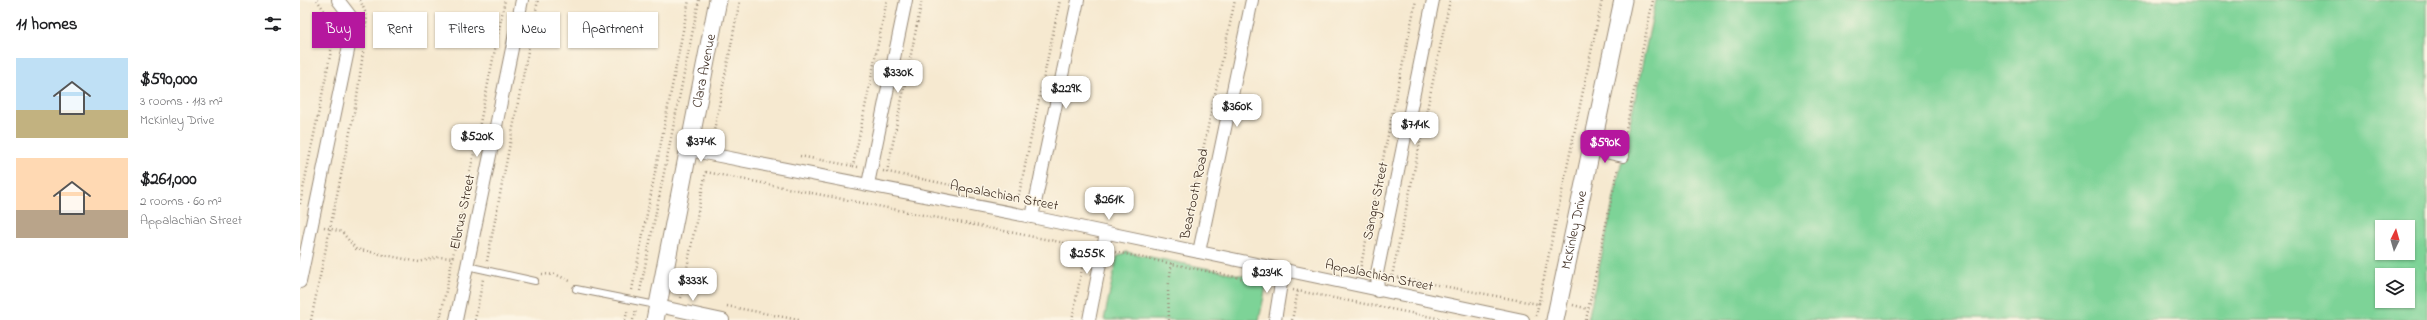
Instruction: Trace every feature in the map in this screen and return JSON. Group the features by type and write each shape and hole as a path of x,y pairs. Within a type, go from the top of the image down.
{"street":[{"path":"300,282 350,36 351,17 338,0"},
{"name":"Elbrus Street","path":"456,320 522,0"},
{"name":"Clara Avenue","path":"657,313 718,0"},
{"path":"868,184 869,169 906,0"},
{"path":"1032,216 1078,0"},
{"name":"Beartooth Road","path":"1199,252 1252,0"},
{"name":"Sangre Street","path":"1378,291 1376,273 1433,0"},
{"name":"McKinley Drive","path":"1555,320 1623,0"},
{"path":"1592,149 1623,156"},
{"name":"Appalachian Street","path":"689,150 1032,216 1283,271 1523,320"},
{"path":"1089,320 1104,250 1106,233"},
{"path":"1274,320 1283,271"},
{"path":"657,313 723,320"}],"lane":[{"name":"Elbrus Street","path":"467,266 535,280"},
{"path":"576,289 638,302 657,313"}],"path":[{"path":"300,204 334,36 334,25 317,0"},
{"path":"360,0 367,16 366,29"},
{"path":"440,320 505,0"},
{"path":"475,320 538,0"},
{"path":"625,320 689,0"},
{"path":"633,320 638,302 699,0"},
{"path":"887,0 852,166 987,193"},
{"path":"887,172 922,0"},
{"path":"1018,199 1060,0"},
{"path":"1185,234 1234,0"},
{"path":"1360,270 1416,0"},
{"path":"1392,277 1450,0"},
{"path":"1535,320 1602,0"},
{"path":"311,320 356,103 364,48"},
{"path":"706,172 1086,248 1172,263 1298,291 1447,320"},
{"path":"1010,198 1034,202"},
{"path":"312,225 342,232 356,249 419,262 439,256 452,258"},
{"path":"1178,233 1201,238"},
{"path":"1169,320 1168,290 1174,247"},
{"path":"1072,320 1086,248"},
{"path":"1352,269 1538,304"},
{"path":"535,280 540,274 557,275 569,280 576,289"},
{"path":"1292,320 1298,291"},
{"path":"681,297 688,298"},
{"path":"1538,304 1542,300 1559,302 1588,309"},
{"path":"725,306 799,320"}],"green space":[{"path":"1656,0 2427,0 2427,320 1588,320"},
{"path":"1126,252 1260,279 1266,287 1259,320 1104,320 1117,257"}]}
